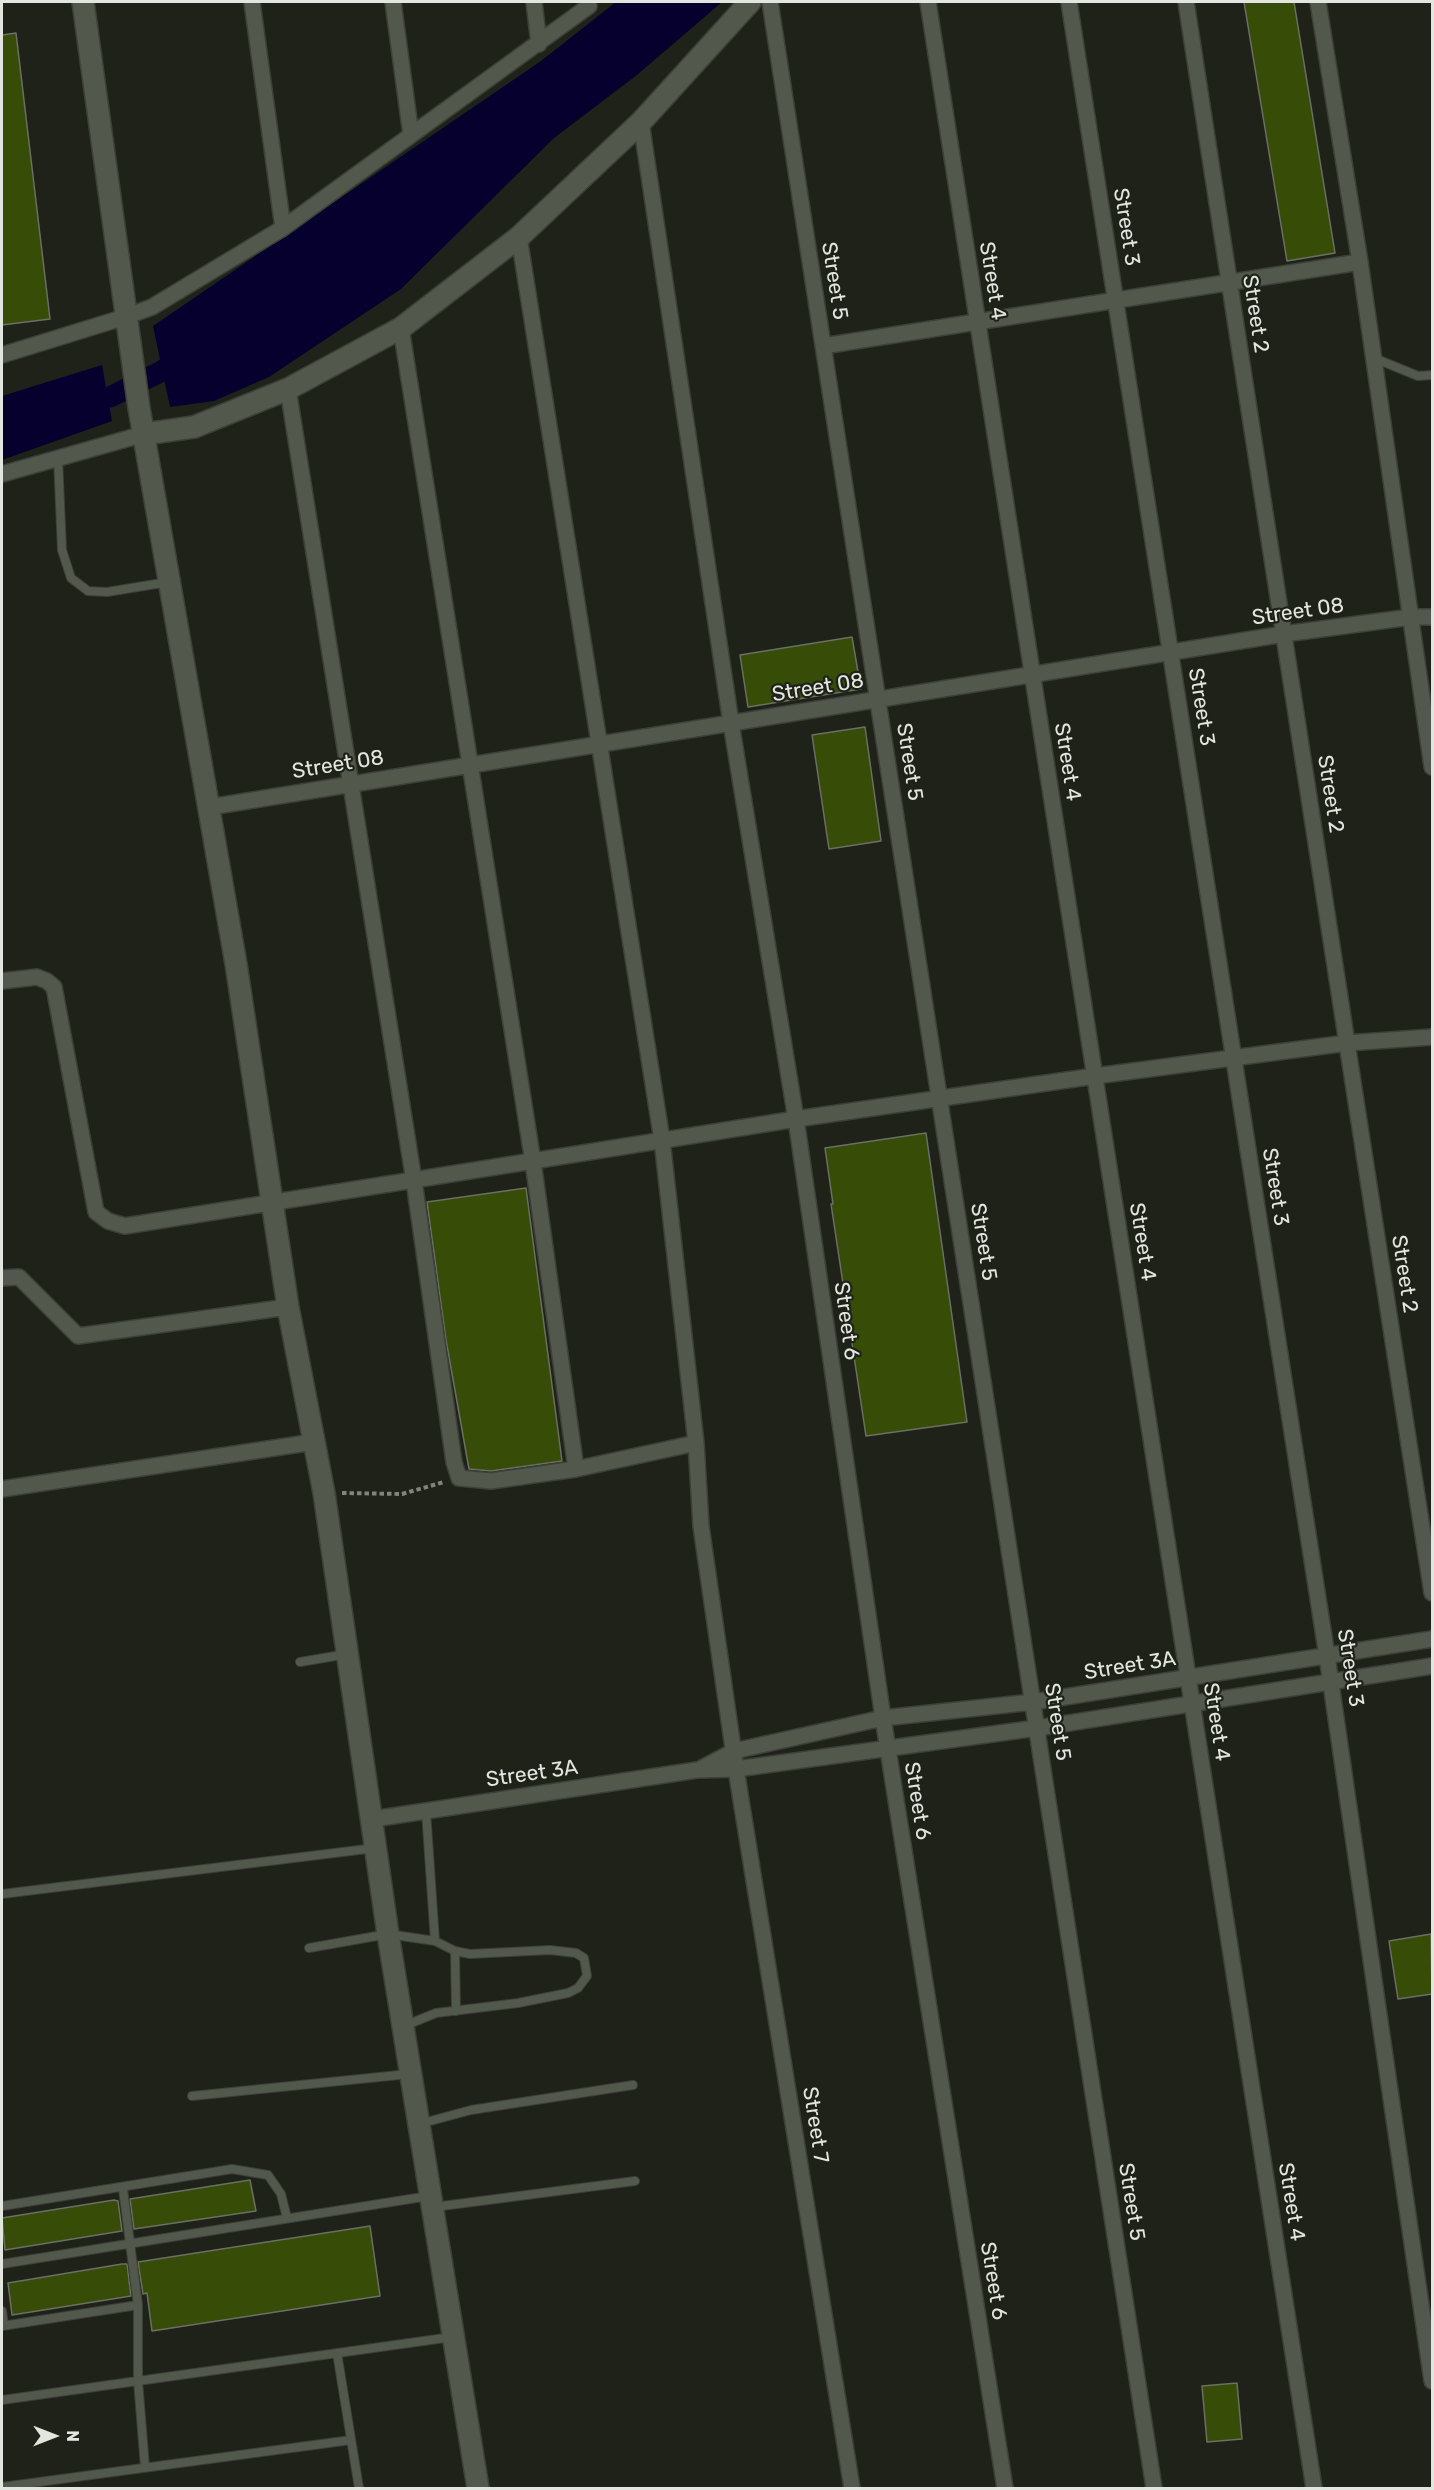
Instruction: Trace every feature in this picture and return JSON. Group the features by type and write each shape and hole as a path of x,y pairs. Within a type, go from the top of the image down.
{"street":[{"path":"83,2 139,408 248,1036 288,1307 324,1493 388,1934 478,2488"},
{"path":"252,2 283,228"},
{"path":"393,2 411,135"},
{"path":"534,2 539,44"},
{"path":"2,474 144,434 194,427 288,389 401,328 519,237 641,122 750,2"},
{"name":"Street 5","path":"770,2 1154,2488"},
{"name":"Street 4","path":"928,2 1314,2488"},
{"name":"Street 3","path":"1070,2 1331,1682 1432,2381"},
{"name":"Street 2","path":"1186,2 1432,1593"},
{"path":"1318,2 1360,262 1432,767"},
{"path":"2,355 152,307 283,228 589,6"},
{"name":"Street 6","path":"641,122 731,723 796,1119 883,1718 1005,2488"},
{"name":"Street 7","path":"519,237 662,1140 696,1443 701,1526 736,1768 852,2488"},
{"path":"823,346 1360,262"},
{"path":"401,328 533,1162 576,1469"},
{"path":"288,389 414,1181 454,1462 459,1478 491,1482 576,1469 696,1443"},
{"name":"Street 08","path":"210,807 1284,634 1411,617 1432,617"},
{"path":"2,981 38,977 47,981 57,994 96,1212 101,1218 125,1226 796,1119 1234,1058 1347,1044 1432,1037"},
{"path":"2,1278 19,1277 78,1336 288,1307"},
{"path":"2,1489 314,1442"},
{"name":"Street 3A","path":"698,1770 734,1751 883,1718 1033,1702 1432,1639"},
{"name":"Street 3A","path":"373,1819 698,1770 736,1768 1037,1728 1432,1666"}],"lane":[{"path":"1374,358 1418,376 1432,375"},
{"path":"58,458 62,550 71,578 88,591 107,592 170,581"},
{"path":"300,1662 348,1654"},
{"path":"426,1811 435,1941"},
{"path":"2,1894 377,1848"},
{"path":"309,1948 388,1934 435,1941 455,1951 470,1954 550,1950 576,1953 585,1958 587,1976 578,1988 568,1993 436,2013 403,2026"},
{"path":"455,1951 456,2011"},
{"path":"192,2096 411,2074"},
{"path":"419,2124 471,2110 633,2085"},
{"path":"2,2206 123,2189 232,2169 268,2175 281,2194 287,2218"},
{"path":"2,2264 287,2218 635,2181"},
{"path":"123,2189 138,2304 138,2381 145,2467"},
{"path":"2,2311 3,2326 138,2304"},
{"path":"2,2400 453,2337"},
{"path":"337,2353 359,2488"},
{"path":"2,2487 351,2440"}],"path":[{"path":"324,1493 402,1494 459,1478"}],"shaded area":[{"path":"616,2 722,2 637,75 554,138 401,289 269,377 214,401 170,407 153,326 541,61"},
{"path":"102,365 112,421 2,460 2,396"}],"building":[{"path":"1244,2 1294,2 1335,253 1287,261"},
{"path":"16,33 50,319 2,325 2,35"},
{"path":"852,637 861,689 748,707 740,655"},
{"path":"865,727 881,841 829,849 812,735"},
{"path":"926,1133 967,1422 866,1436 831,1204 833,1204 825,1148"},
{"path":"526,1188 562,1461 491,1471 469,1469 446,1340 427,1202"},
{"path":"1431,1934 1432,1994 1398,1999 1389,1941"},
{"path":"250,2180 256,2211 134,2229 130,2199"},
{"path":"118,2201 122,2231 5,2250 2,2218"},
{"path":"370,2226 380,2296 152,2331 147,2293 143,2294 138,2262"},
{"path":"127,2264 131,2296 12,2315 8,2283"},
{"path":"1237,2383 1242,2439 1207,2442 1202,2386"}],"waterway":[{"path":"82,403 110,397 162,371 185,354"}]}
